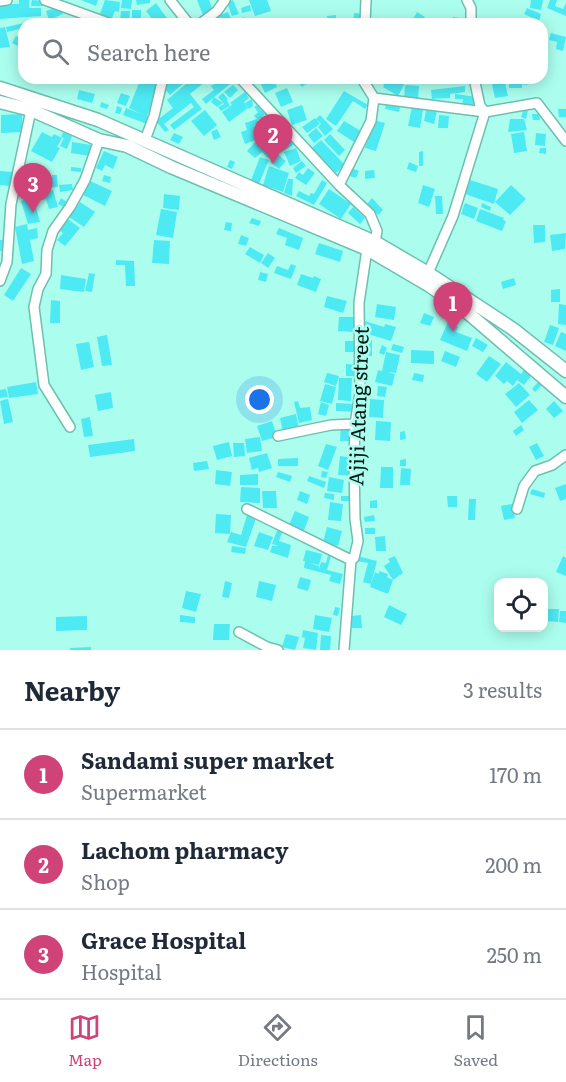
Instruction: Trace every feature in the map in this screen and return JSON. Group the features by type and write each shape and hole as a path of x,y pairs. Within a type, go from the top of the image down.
{"main road":[{"path":"0,88 98,120 145,140 428,273 513,329 566,371"},
{"path":"0,102 31,110 99,140 127,146 171,166 371,246 468,313 566,397"}],"street":[{"path":"0,1 7,0"},
{"path":"45,0 94,18"},
{"path":"170,0 184,18"},
{"path":"208,18 225,0"},
{"path":"365,18 366,0"},
{"path":"467,0 471,8 471,18"},
{"path":"145,140 154,116 162,84"},
{"name":"Ajiji Atang street","path":"246,84 339,186 370,214 376,231 359,303 360,393 355,424 354,509 358,541 354,558 351,560 344,650"},
{"path":"339,186 371,121 374,98 365,84"},
{"path":"475,84 480,106 485,112"},
{"path":"374,98 485,112 537,103 566,141"},
{"path":"0,281 7,262 11,204 31,110"},
{"path":"428,273 453,216 485,112"},
{"path":"70,427 44,385 34,307 38,289 46,274 46,250 53,231 85,180 99,140"},
{"path":"0,203 11,204"},
{"path":"278,436 331,425 355,424"},
{"path":"517,509 524,486 535,471 552,465 566,455"},
{"path":"247,509 351,560"},
{"path":"239,632 267,647 278,650"}],"building":[{"path":"19,0 29,0 29,8 41,8 41,16 0,19 0,4 19,4"},
{"path":"32,0 44,1 44,6 31,6"},
{"path":"81,0 98,0 96,6"},
{"path":"105,0 120,2 119,12 115,11 112,18 100,14"},
{"path":"122,0 132,0 131,9 121,8"},
{"path":"136,0 150,0 150,3 137,5"},
{"path":"197,0 209,0 213,11 203,15"},
{"path":"233,0 239,14 232,16 227,2"},
{"path":"249,0 267,0 271,11 255,16"},
{"path":"531,0 543,0 541,10 530,8"},
{"path":"550,0 557,0 555,6 563,9 566,3 566,16 547,8"},
{"path":"156,3 167,18 151,18 146,11"},
{"path":"250,5 251,11 242,13 241,8"},
{"path":"60,6 63,14 48,18 46,11"},
{"path":"527,8 541,14 540,18 533,18 524,14"},
{"path":"132,10 141,10 141,18 132,18"},
{"path":"121,11 130,11 129,18 120,18"},
{"path":"228,12 230,18 215,18"},
{"path":"417,12 425,17 424,18 414,18"},
{"path":"354,13 363,14 363,18 354,18"},
{"path":"18,24 18,29 7,32 6,27"},
{"path":"5,27 10,47 0,48 0,28"},
{"path":"551,33 566,37 563,51 556,49 557,42 549,40"},
{"path":"16,36 18,37 18,46 12,43"},
{"path":"139,84 159,84 147,116 149,117 147,124 123,115 126,108 141,114 129,108"},
{"path":"164,84 183,84 170,95 162,86"},
{"path":"186,84 202,84 190,94 202,109 174,130 170,125 194,107 191,103 164,124 169,130 165,132 156,121 173,108 167,100"},
{"path":"230,84 206,104 202,99 214,90 211,86"},
{"path":"261,84 276,84 277,87 265,93"},
{"path":"385,84 404,84 398,96 383,87"},
{"path":"492,84 505,84 508,96 495,98"},
{"path":"509,84 522,84 522,88 509,88"},
{"path":"233,85 238,90 230,98 224,92"},
{"path":"405,85 419,86 418,100 404,99"},
{"path":"465,86 465,92 450,94 450,98 432,99 431,90"},
{"path":"287,88 293,102 281,107 275,93"},
{"path":"79,90 95,94 92,103 77,99"},
{"path":"344,91 368,105 365,109 353,101 336,126 326,119"},
{"path":"245,92 249,98 244,102 248,108 229,122 222,112"},
{"path":"121,93 130,96 126,106 117,103"},
{"path":"223,93 230,106 221,111 218,107 224,104 218,97"},
{"path":"455,94 477,97 475,108 462,105 463,99 455,99"},
{"path":"214,97 223,103 217,107 211,102"},
{"path":"252,99 253,106 249,109 245,103"},
{"path":"387,100 401,103 399,112 385,109"},
{"path":"101,102 109,105 107,109 100,107"},
{"path":"257,105 265,114 258,120 254,116 258,112 254,107"},
{"path":"302,105 307,120 292,125 287,110"},
{"path":"427,105 438,107 434,124 424,121"},
{"path":"117,106 122,108 120,114 115,113"},
{"path":"412,107 423,110 420,128 408,126"},
{"path":"524,109 528,110 526,119 521,117"},
{"path":"558,109 566,109 566,117 559,117"},
{"path":"205,110 217,125 204,136 191,121"},
{"path":"22,114 23,132 1,133 1,115"},
{"path":"532,114 539,114 540,120 533,120"},
{"path":"320,115 333,129 325,136 318,127 321,124 316,119"},
{"path":"439,115 449,116 448,128 438,128"},
{"path":"315,118 320,124 307,133 302,127"},
{"path":"257,119 259,124 254,125 259,139 245,144 241,132 247,130 245,123"},
{"path":"510,119 524,119 527,130 508,132"},
{"path":"374,120 385,123 376,151 365,148"},
{"path":"344,121 361,131 354,142 337,131"},
{"path":"268,123 271,128 266,133 262,128"},
{"path":"277,123 281,128 276,133 271,128"},
{"path":"316,128 323,136 314,143 308,135"},
{"path":"217,129 221,137 214,140 211,132"},
{"path":"271,130 281,143 270,151 261,138"},
{"path":"42,132 52,137 54,134 62,138 57,147 60,148 52,162 31,151"},
{"path":"63,132 72,136 67,149 60,146 64,138 61,137"},
{"path":"524,132 527,151 514,153 511,134"},
{"path":"174,133 183,137 179,144 170,140"},
{"path":"536,133 546,134 545,146 535,145"},
{"path":"330,134 345,150 339,156 324,140"},
{"path":"257,140 272,154 268,158 262,152 255,158 247,151"},
{"path":"290,140 293,145 280,153 277,148"},
{"path":"321,140 345,165 336,173 312,148"},
{"path":"72,142 92,145 90,156 71,153"},
{"path":"296,148 301,161 290,166 284,152"},
{"path":"540,148 546,148 546,154 539,153"},
{"path":"104,151 118,157 113,169 105,165 102,171 96,168"},
{"path":"423,151 423,166 419,166 419,152"},
{"path":"276,153 286,161 279,169 270,162"},
{"path":"260,157 269,160 258,186 250,183"},
{"path":"230,160 235,162 232,169 227,167"},
{"path":"302,161 306,166 296,173 293,168"},
{"path":"409,162 418,166 416,172 407,169"},
{"path":"269,166 289,173 283,192 263,185"},
{"path":"71,167 81,168 81,172 71,171"},
{"path":"349,167 359,171 356,178 346,175"},
{"path":"308,168 315,173 306,185 295,178 299,172 303,175"},
{"path":"374,170 375,178 365,179 365,171"},
{"path":"0,171 12,172 11,186 0,185"},
{"path":"52,175 57,175 58,187 43,188 43,182 52,181"},
{"path":"104,175 111,177 110,183 102,181"},
{"path":"288,179 293,179 292,196 284,193"},
{"path":"322,180 327,183 314,205 296,196 299,191 309,196 311,193 314,194"},
{"path":"470,180 498,189 494,204 465,194"},
{"path":"90,181 112,191 105,206 83,195"},
{"path":"72,184 73,190 60,192 59,185"},
{"path":"423,185 435,189 429,207 418,203"},
{"path":"511,185 526,199 510,215 495,202"},
{"path":"329,189 351,204 341,219 319,204"},
{"path":"53,190 58,207 49,209 41,193"},
{"path":"164,194 180,196 179,210 163,208"},
{"path":"435,196 442,196 443,214 436,214"},
{"path":"33,197 40,222 28,224 21,201"},
{"path":"61,198 67,202 64,207 58,204"},
{"path":"372,198 383,210 378,215 367,204"},
{"path":"80,202 95,212 84,227 69,217"},
{"path":"465,203 478,208 474,219 461,214"},
{"path":"482,203 491,207 490,211 481,207"},
{"path":"353,207 365,218 360,224 348,213"},
{"path":"161,209 177,212 173,238 156,235"},
{"path":"480,209 504,218 503,220 506,221 502,231 476,221"},
{"path":"252,218 261,221 259,226 249,223"},
{"path":"68,219 80,228 65,246 57,240 63,233 59,230"},
{"path":"226,222 232,223 231,231 224,230"},
{"path":"27,224 28,230 37,228 38,238 30,240 34,261 22,264 15,227"},
{"path":"533,225 545,225 545,242 534,243"},
{"path":"279,228 303,238 299,250 285,245 287,238 276,234"},
{"path":"566,233 565,249 552,251 550,235"},
{"path":"241,235 249,238 246,246 238,244"},
{"path":"0,240 4,240 4,251 0,251"},
{"path":"154,240 170,241 169,264 152,263"},
{"path":"319,243 343,251 340,262 315,254"},
{"path":"250,247 264,255 260,263 245,254"},
{"path":"268,253 275,258 268,268 261,263"},
{"path":"116,260 134,261 135,286 126,286 125,265 116,265"},
{"path":"291,264 296,266 291,279 274,273 277,266 288,270"},
{"path":"21,268 31,274 13,301 4,295"},
{"path":"260,272 268,274 266,282 258,280"},
{"path":"89,273 95,274 92,292 85,291"},
{"path":"301,274 321,279 316,292 297,285"},
{"path":"61,275 86,279 84,292 60,289"},
{"path":"514,278 516,285 503,289 501,282"},
{"path":"560,289 560,302 551,302 551,290"},
{"path":"327,296 347,301 343,313 324,307"},
{"path":"51,300 60,301 60,323 50,323"},
{"path":"377,304 396,307 394,320 375,317"},
{"path":"559,304 566,305 566,325 558,324"},
{"path":"424,313 434,317 430,326 420,323"},
{"path":"339,317 355,317 354,332 338,331"},
{"path":"365,321 384,327 385,324 396,327 391,341 361,332"},
{"path":"448,322 458,327 456,332 472,338 467,351 440,340"},
{"path":"550,325 559,328 553,345 544,342"},
{"path":"561,332 566,334 566,351 555,346"},
{"path":"107,335 112,365 102,366 97,337"},
{"path":"476,338 488,345 483,352 472,346"},
{"path":"363,340 372,340 372,356 363,356"},
{"path":"345,341 356,341 356,352 345,352"},
{"path":"89,342 94,367 81,370 76,344"},
{"path":"393,344 404,347 402,353 391,350"},
{"path":"382,345 387,348 384,355 379,353"},
{"path":"411,350 434,351 434,364 411,363"},
{"path":"445,351 460,357 456,367 441,361"},
{"path":"386,352 400,355 396,373 387,372 395,374 392,386 375,382 378,370 382,371"},
{"path":"489,356 501,364 487,382 476,374"},
{"path":"506,362 521,374 524,370 531,376 524,385 517,380 513,386 507,381 504,384 495,376"},
{"path":"346,364 357,365 357,376 346,376"},
{"path":"327,373 339,376 336,386 324,382"},
{"path":"414,373 424,375 423,382 412,380"},
{"path":"339,378 352,378 351,401 338,400"},
{"path":"36,382 38,394 9,398 7,387"},
{"path":"538,382 542,385 535,392 532,389"},
{"path":"519,383 530,395 516,407 505,394"},
{"path":"325,384 336,387 332,404 320,401"},
{"path":"378,386 387,387 385,397 377,396"},
{"path":"6,389 8,397 0,398 0,390"},
{"path":"111,392 113,408 98,411 95,395"},
{"path":"8,399 13,422 4,424 0,401"},
{"path":"370,399 384,400 383,418 369,417"},
{"path":"529,400 538,410 522,423 514,412"},
{"path":"298,401 300,408 310,407 312,420 299,423 294,402"},
{"path":"554,401 563,411 554,418 546,409"},
{"path":"321,402 329,405 326,416 318,414"},
{"path":"336,403 356,404 355,412 336,411"},
{"path":"296,414 299,429 283,433 280,418"},
{"path":"90,417 93,436 84,437 81,419"},
{"path":"272,421 277,437 262,441 257,426"},
{"path":"376,421 391,422 390,441 375,440"},
{"path":"341,425 354,425 354,441 340,441"},
{"path":"521,425 524,430 516,436 513,431"},
{"path":"405,431 406,439 400,440 400,432"},
{"path":"260,437 262,451 247,453 245,439"},
{"path":"134,439 135,451 90,457 88,445"},
{"path":"229,442 232,456 217,460 213,446"},
{"path":"233,443 244,443 245,456 234,457"},
{"path":"537,443 544,456 536,460 529,447"},
{"path":"326,444 337,447 328,470 318,466"},
{"path":"267,453 272,468 259,472 258,468 252,470 249,458"},
{"path":"340,456 353,458 350,476 338,475"},
{"path":"298,458 298,466 278,466 278,459"},
{"path":"406,459 406,466 400,466 400,460"},
{"path":"207,461 209,469 194,471 193,463"},
{"path":"381,467 393,467 393,488 380,488"},
{"path":"401,468 411,469 410,485 400,485"},
{"path":"216,470 232,472 230,486 215,484"},
{"path":"322,471 328,472 326,478 321,477"},
{"path":"278,472 292,476 290,482 276,477"},
{"path":"258,474 258,485 240,485 240,475"},
{"path":"309,476 326,482 324,488 307,481"},
{"path":"329,477 344,480 342,493 327,491"},
{"path":"566,484 566,499 560,501 555,488"},
{"path":"241,487 260,488 260,503 240,502"},
{"path":"532,489 545,493 544,498 530,494"},
{"path":"262,491 276,491 277,508 263,508"},
{"path":"300,491 310,495 307,504 297,500"},
{"path":"325,493 334,494 334,500 324,498"},
{"path":"341,496 349,496 349,501 341,501"},
{"path":"447,496 457,496 457,507 448,507"},
{"path":"469,499 476,499 475,520 468,520"},
{"path":"377,500 377,508 370,508 370,501"},
{"path":"330,502 343,504 341,521 328,520"},
{"path":"512,504 515,518 504,520 501,506"},
{"path":"295,511 309,517 303,533 288,527"},
{"path":"216,514 231,515 230,534 215,533"},
{"path":"247,515 256,518 246,547 227,542 231,532 241,535"},
{"path":"374,515 375,521 365,522 364,517"},
{"path":"327,527 342,531 338,546 323,543"},
{"path":"278,528 283,530 279,541 291,545 288,558 270,552 272,546 278,546 272,544"},
{"path":"365,528 375,528 375,534 365,534"},
{"path":"259,532 273,537 268,550 254,546"},
{"path":"385,536 386,551 376,551 375,537"},
{"path":"232,546 246,548 245,554 231,552"},
{"path":"306,550 322,554 319,565 309,563 319,566 319,569 321,562 326,563 328,555 331,556 327,570 343,574 340,584 329,581 331,575 304,568"},
{"path":"357,556 377,561 371,584 363,582 368,563 356,561"},
{"path":"395,556 403,573 393,580 384,566 390,562 388,559"},
{"path":"563,556 566,558 566,576 556,572"},
{"path":"379,571 388,574 387,577 393,580 388,594 370,587 375,572 379,574"},
{"path":"300,577 311,580 308,591 297,588"},
{"path":"225,581 232,583 229,598 222,597"},
{"path":"259,581 276,585 272,601 256,597"},
{"path":"186,591 201,594 196,612 182,608"},
{"path":"389,605 407,614 401,625 384,617"},
{"path":"335,607 340,608 338,616 333,615"},
{"path":"548,609 559,609 558,622 548,621"},
{"path":"560,611 566,611 566,623 559,622"},
{"path":"180,615 195,617 195,623 180,622"},
{"path":"315,615 332,618 329,632 313,629"},
{"path":"361,615 362,628 352,628 351,616"},
{"path":"87,616 87,630 56,631 56,617"},
{"path":"214,624 230,624 229,640 213,640"},
{"path":"303,630 318,633 316,650 303,648 305,638 302,637"},
{"path":"286,634 299,637 295,650 282,647"},
{"path":"321,635 331,636 330,650 320,650"},
{"path":"91,647 91,650 70,650 70,648"}],"place":[{"name":"Lachom pharmacy","path":"273,164"},
{"name":"Grace Hospital","path":"33,213"},
{"name":"Sandami super market","path":"453,332"}]}
